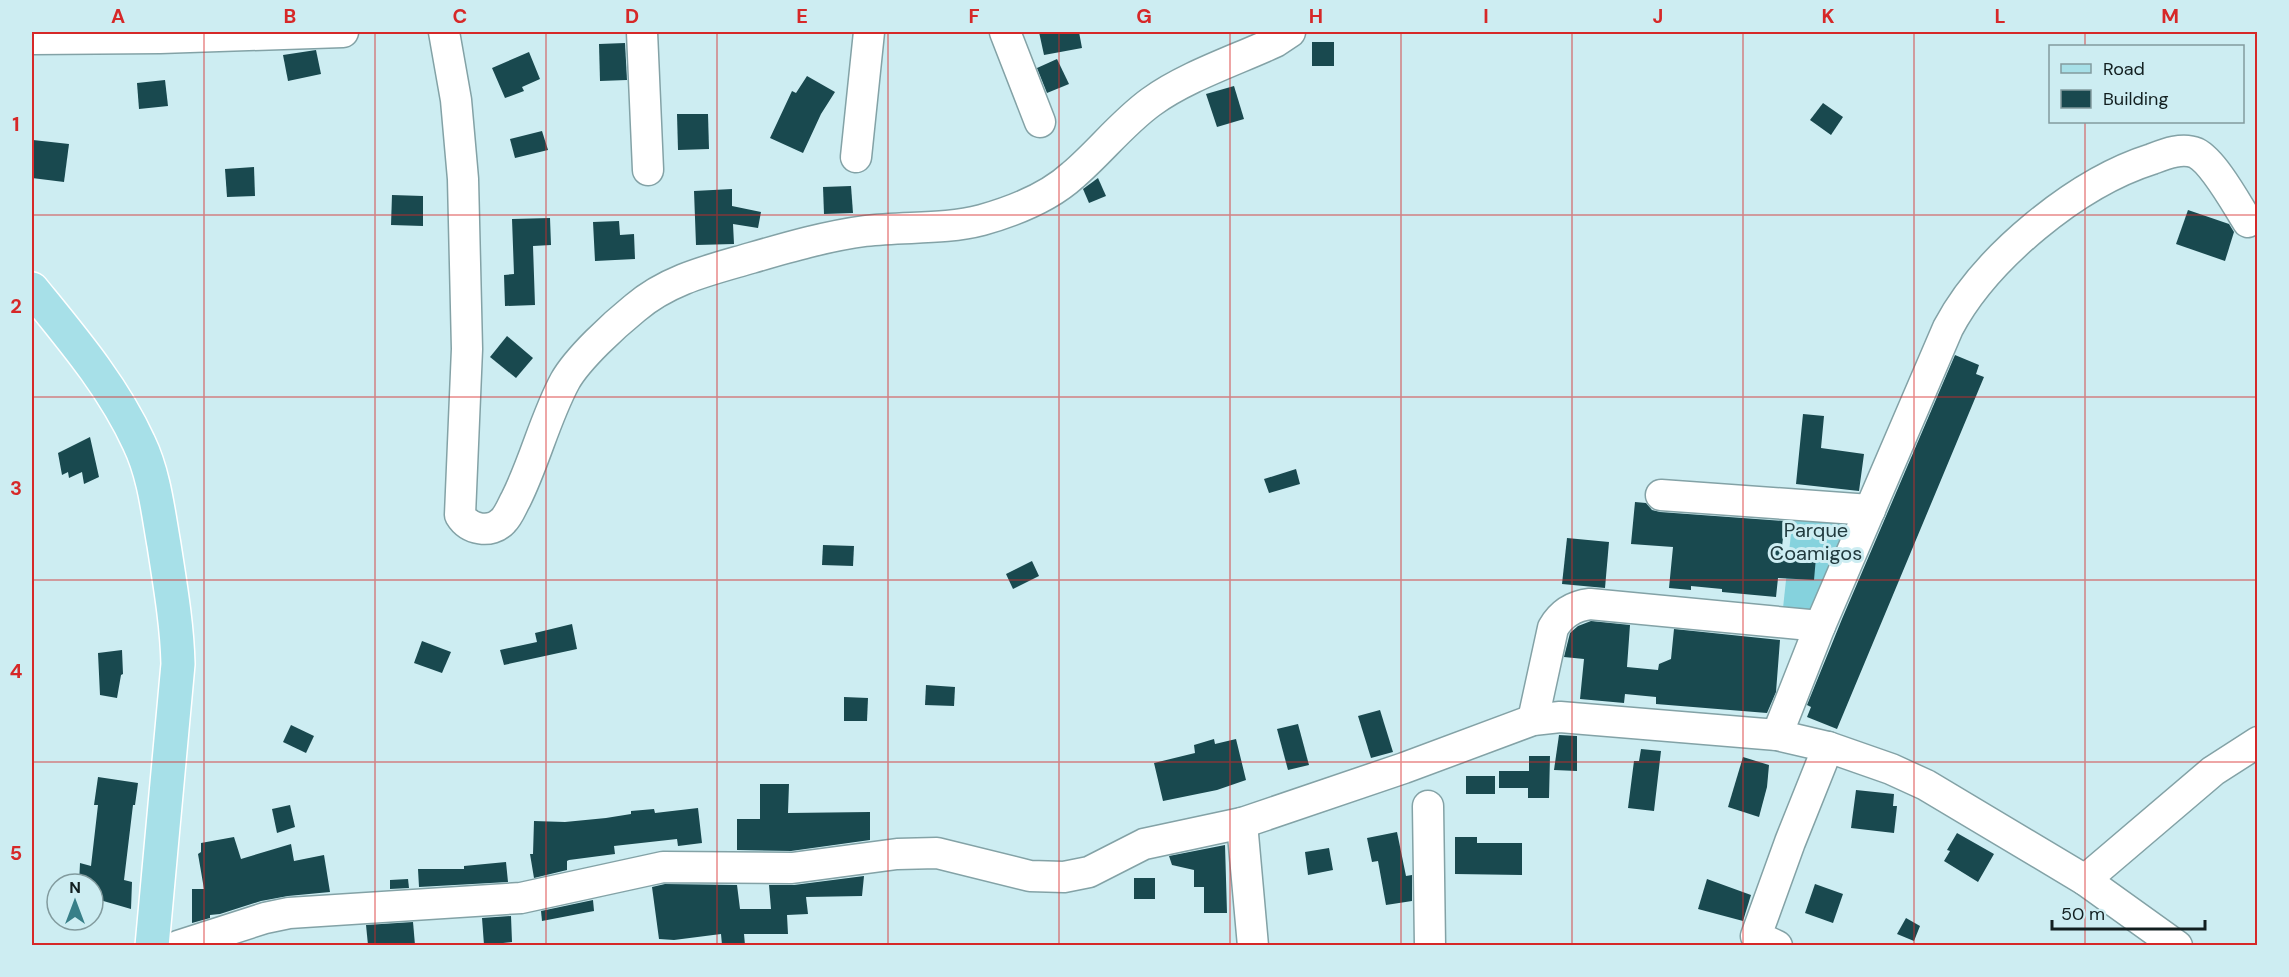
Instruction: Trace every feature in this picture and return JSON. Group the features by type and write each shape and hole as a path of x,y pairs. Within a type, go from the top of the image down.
{"main road":[{"path":"32,289 78,345 114,396 140,444 156,496 177,634 178,664 152,945"}],"street":[{"path":"32,39 343,32"},
{"path":"444,32 456,100 463,179 467,349 460,515 470,525 488,529 497,527 506,519 557,399 576,365 635,308 656,293 679,279 804,243 866,231 959,225 1012,210 1058,188 1131,118 1171,89 1275,42 1290,32"},
{"path":"642,32 648,170"},
{"path":"856,157 869,32"},
{"path":"1005,32 1040,122"},
{"path":"1777,735 1820,626 1956,315 1965,300 2019,240 2073,198 2120,172 2144,161 2181,151 2195,153 2211,168 2248,222"},
{"path":"1661,495 1870,510"},
{"path":"1533,720 1553,628 1557,620 1575,608 1590,604 1820,626"},
{"path":"177,945 289,913 521,898 663,867 792,867 897,854 937,853 1030,876 1064,877 1089,872 1152,842 1242,823 1404,768 1533,720 1568,717 1777,735 1828,747 1891,769 1926,785 2085,880 2163,942"},
{"path":"2085,880 2212,771 2258,742"},
{"path":"1777,945 1756,936 1828,747"},
{"path":"1428,806 1430,945"},
{"path":"1242,823 1254,945"}],"green space":[{"name":"Parque Coamigos","path":"1793,515 1852,517 1817,612 1783,608"}],"building":[{"path":"1039,32 1079,32 1082,48 1044,55"},
{"path":"1312,42 1334,42 1334,66 1312,66"},
{"path":"625,43 627,80 600,81 599,44"},
{"path":"316,50 321,74 288,81 283,55"},
{"path":"529,52 540,79 522,87 524,91 505,98 492,68"},
{"path":"1057,59 1069,84 1047,93 1037,68"},
{"path":"807,76 835,92 821,114 803,153 770,138 792,91 796,93"},
{"path":"165,80 168,106 139,109 137,83"},
{"path":"1234,86 1244,119 1217,127 1206,94"},
{"path":"1823,103 1843,117 1831,135 1810,120"},
{"path":"677,114 708,114 709,149 678,150"},
{"path":"542,131 548,150 515,158 510,139"},
{"path":"33,140 69,144 64,182 32,178"},
{"path":"254,167 255,196 227,197 225,169"},
{"path":"1098,178 1106,196 1089,203 1083,189"},
{"path":"851,186 853,213 824,214 823,187"},
{"path":"732,189 732,206 761,212 758,228 733,224 734,244 696,245 694,191"},
{"path":"392,195 423,196 423,226 391,225"},
{"path":"2188,210 2229,224 2234,232 2225,261 2176,244"},
{"path":"550,218 551,245 533,246 535,305 505,306 504,275 514,274 512,219"},
{"path":"619,221 620,235 634,234 635,259 595,261 593,222"},
{"path":"507,336 533,358 516,378 490,357"},
{"path":"1955,355 1979,365 1976,374 1984,377 1837,729 1807,717 1811,707 1807,705"},
{"path":"1803,414 1824,416 1821,448 1864,454 1859,491 1796,484"},
{"path":"90,437 99,477 84,484 82,472 69,478 68,472 62,475 58,453"},
{"path":"1296,469 1300,484 1269,493 1264,479"},
{"path":"1635,502 1646,503 1652,510 1660,512 1785,521 1781,555 1816,557 1814,580 1778,578 1776,597 1722,592 1722,589 1691,586 1691,590 1669,588 1673,547 1631,544"},
{"path":"1567,538 1609,542 1605,588 1562,584"},
{"path":"823,545 854,546 853,566 822,565"},
{"path":"1032,561 1039,576 1013,589 1006,574"},
{"path":"1591,621 1630,625 1627,667 1658,670 1659,664 1671,659 1674,629 1780,640 1776,692 1767,713 1656,704 1656,697 1625,694 1624,703 1580,699 1584,659 1564,657 1570,633 1578,626"},
{"path":"572,624 577,649 504,665 500,650 537,642 535,633"},
{"path":"422,641 451,652 442,673 414,663"},
{"path":"122,650 123,674 117,698 100,695 98,653"},
{"path":"926,685 955,687 954,706 925,705"},
{"path":"844,697 868,698 867,721 844,721"},
{"path":"1380,710 1393,752 1371,758 1358,716"},
{"path":"1298,724 1309,765 1288,770 1277,729"},
{"path":"291,725 314,736 306,753 283,742"},
{"path":"1559,735 1577,736 1577,771 1554,770"},
{"path":"1214,739 1215,744 1236,739 1246,780 1217,790 1163,801 1154,763 1195,753 1194,745"},
{"path":"1641,749 1661,751 1654,811 1628,808 1634,761 1639,761"},
{"path":"1529,756 1550,756 1549,798 1528,798 1528,788 1499,788 1499,771 1529,771"},
{"path":"1743,757 1769,765 1767,787 1759,817 1728,807"},
{"path":"1466,776 1495,776 1495,794 1466,794"},
{"path":"98,777 138,783 135,805 133,805 124,880 132,882 131,909 105,901 105,872 80,872 80,863 91,866 98,805 94,805"},
{"path":"760,784 789,784 788,813 870,812 870,840 791,851 737,850 737,819 760,819"},
{"path":"1856,790 1894,794 1893,806 1897,806 1894,833 1851,828"},
{"path":"290,805 295,827 277,833 272,809"},
{"path":"698,808 702,843 678,846 677,839 614,846 615,854 569,860 567,870 534,878 530,854 533,854 534,821 565,822 631,814 631,811 654,809 655,813"},
{"path":"1397,832 1406,876 1412,875 1412,901 1386,905 1378,861 1372,862 1367,838"},
{"path":"1957,833 1994,854 1978,882 1944,861 1950,851 1947,850"},
{"path":"234,837 241,859 291,844 294,861 324,855 330,892 261,901 210,915 210,918 192,923 192,889 204,889 198,854 201,852 201,843"},
{"path":"1455,837 1477,837 1477,843 1522,843 1522,875 1455,874"},
{"path":"1225,845 1227,913 1204,913 1204,887 1194,887 1194,870 1172,865 1169,856"},
{"path":"1329,848 1333,870 1308,875 1305,852"},
{"path":"506,862 508,882 419,887 418,869 464,869 464,866"},
{"path":"864,876 862,896 806,897 808,914 787,915 788,934 744,934 745,945 722,945 721,934 674,940 659,939 652,887 665,884 737,885 740,909 771,909 769,885 794,885"},
{"path":"1134,878 1155,878 1155,899 1134,899"},
{"path":"408,879 409,888 390,889 390,880"},
{"path":"1707,879 1751,895 1743,921 1698,909"},
{"path":"1815,884 1843,894 1833,923 1805,913"},
{"path":"593,900 594,911 542,921 541,911"},
{"path":"511,916 512,942 503,943 503,945 484,945 482,918"},
{"path":"1906,918 1920,926 1914,941 1897,934"},
{"path":"413,922 415,945 368,945 366,925"}]}
